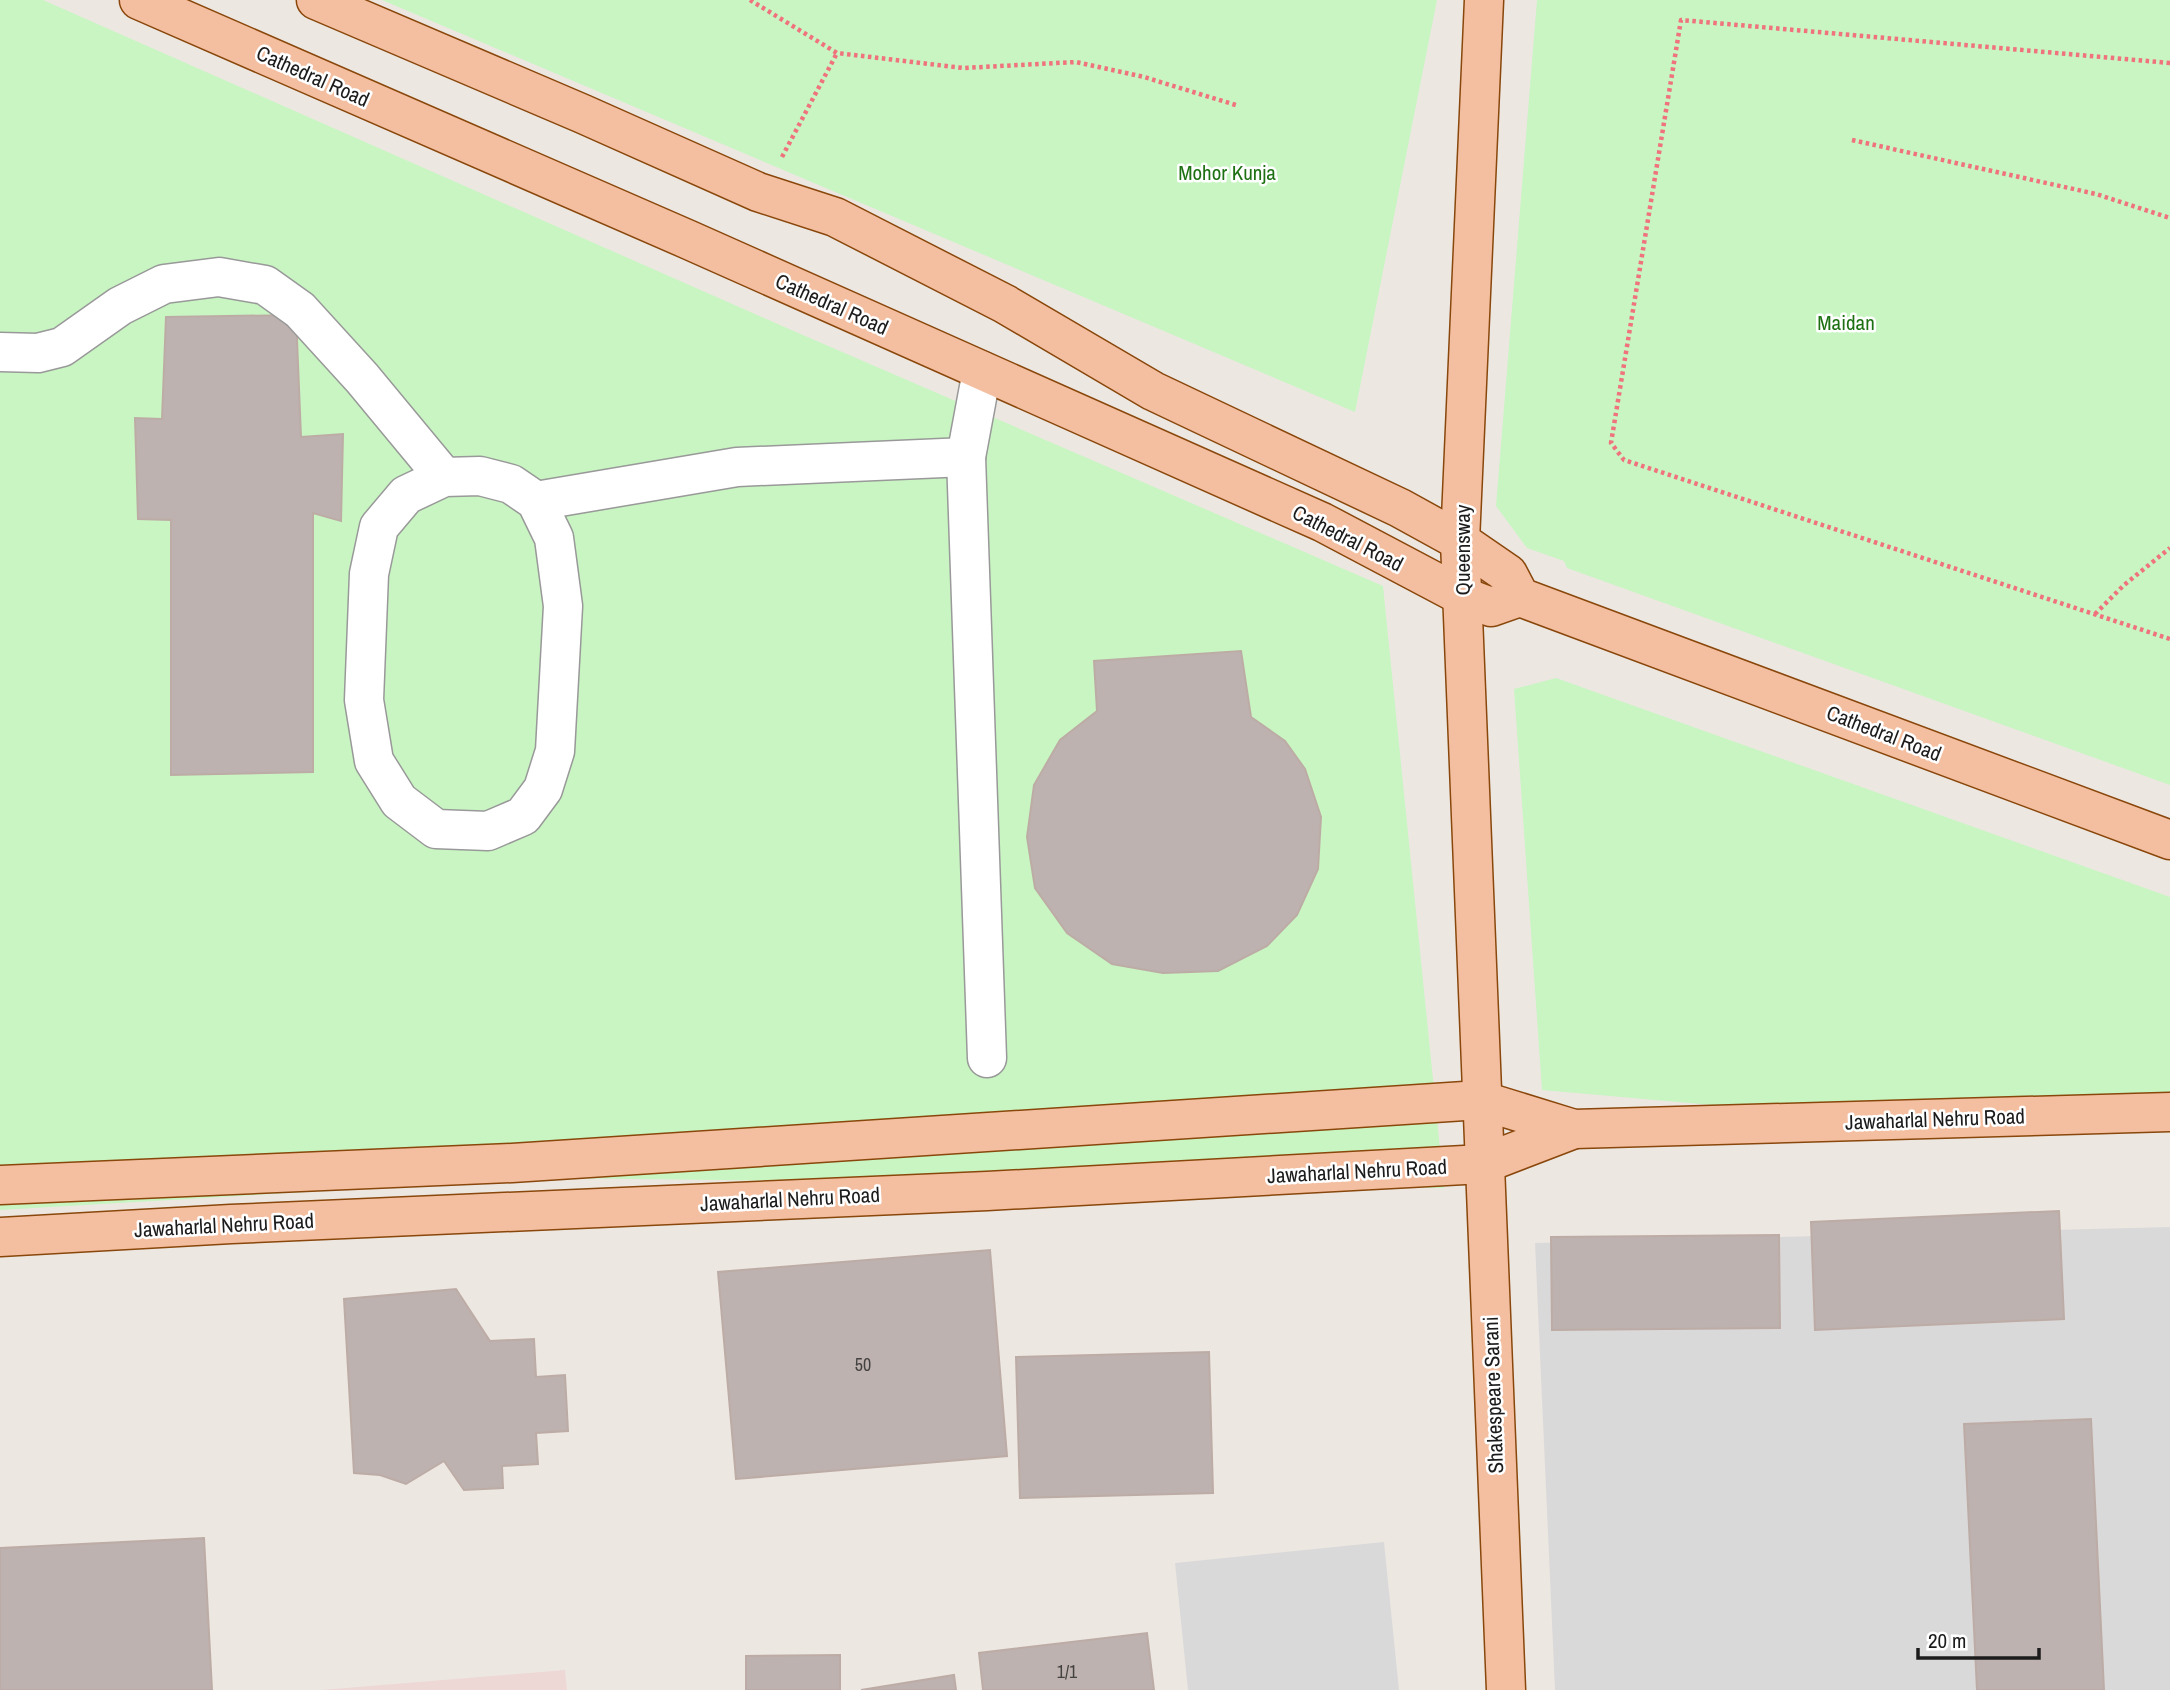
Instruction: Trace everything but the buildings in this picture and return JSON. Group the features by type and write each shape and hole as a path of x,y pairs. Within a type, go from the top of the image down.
{"main road":[{"name":"Cathedral Road","path":"139,0 1322,522 1462,596 1491,607 1520,597 2170,841"},
{"path":"316,0 758,192 835,217 1005,304 1153,391 1400,508 1460,541 1508,574 1520,597"},
{"name":"Queensway","path":"1480,1100 1460,541 1484,0"},
{"name":"Jawaharlal Nehru Road","path":"0,1185 512,1163 1480,1100 1574,1129 2170,1112"},
{"name":"Shakespeare Sarani","path":"1480,1100 1506,1690"},
{"name":"Jawaharlal Nehru Road","path":"0,1237 987,1191 1483,1164 1574,1129"}],"lane":[{"path":"0,352 38,353 62,346 120,306 164,284 219,278 265,285 300,310 362,378 444,477"},
{"path":"982,371 966,457 987,1058"},
{"path":"536,501 737,467 966,457"},
{"path":"480,476 510,484 536,501 554,538 563,606 555,751 543,789 523,816 488,831 436,829 399,801 374,761 364,700 369,574 379,527 406,495 444,477 480,476"}],"path":[{"path":"750,0 838,53 963,68 1076,62 1144,77 1239,106"},
{"path":"2170,63 1681,20 1611,443 1624,460 2170,639"},
{"path":"758,192 777,167 838,53"},
{"path":"1852,140 2096,194 2170,218"},
{"path":"2095,614 2124,585 2170,548"}],"shaded area":[{"path":"2170,1227 2170,1690 1555,1690 1535,1243"},
{"path":"1384,1542 1399,1690 1188,1690 1175,1563"},
{"path":"565,1670 567,1690 321,1690"}],"green space":[{"path":"0,0 43,0 789,329 1383,586 1444,1188 543,1178 0,1210"},
{"name":"Mohor Kunja","path":"382,0 1437,0 1355,412"},
{"name":"Maidan","path":"1537,0 2170,0 2170,785 1567,568 1564,561 1527,548 1496,506"},
{"path":"1556,678 2170,897 2170,1103 1870,1119 1542,1090 1514,689"}]}
